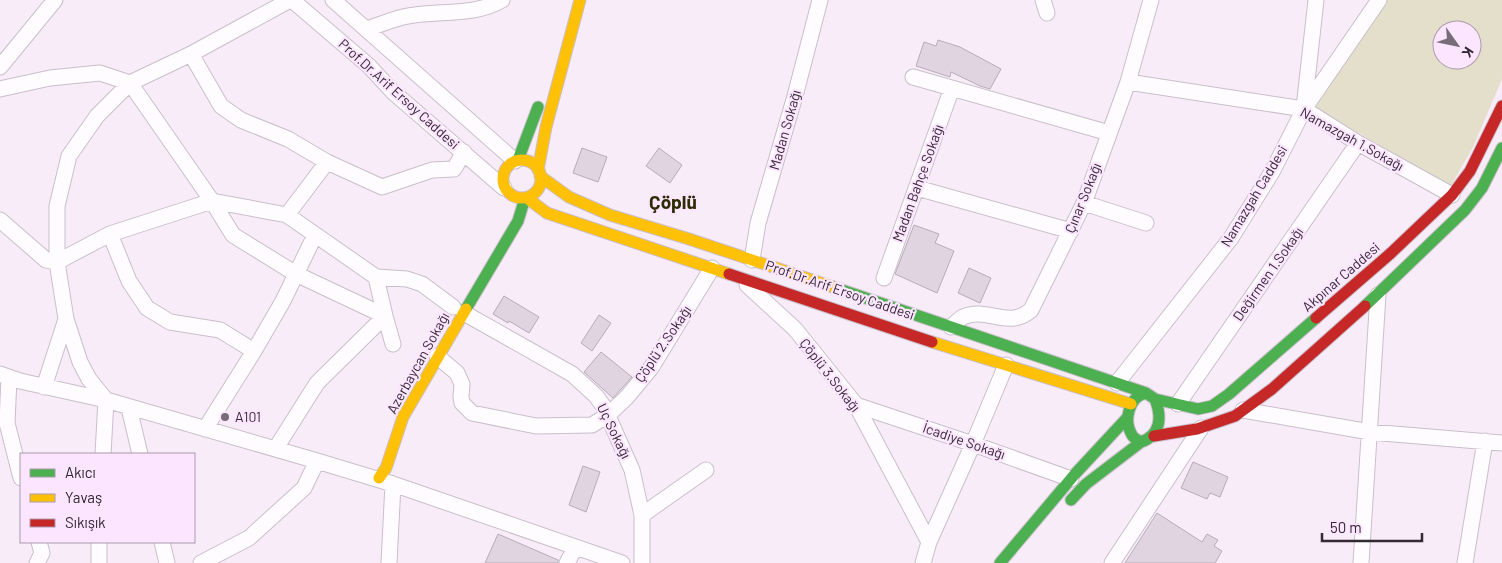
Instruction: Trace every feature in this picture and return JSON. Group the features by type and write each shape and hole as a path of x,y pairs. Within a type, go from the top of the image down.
{"street":[{"path":"0,68 55,0"},
{"path":"103,453 106,400 89,379 80,362 66,319 56,262 57,206 69,156 98,116 130,83 191,54 291,0"},
{"name":"Prof.Dr.Arif Ersoy Caddesi","path":"291,0 369,66 393,92 464,152 518,195 547,213 891,329 1131,404"},
{"name":"Prof.Dr.Arif Ersoy Caddesi","path":"333,0 517,161"},
{"path":"367,29 404,17 454,13 491,6 502,0"},
{"path":"509,210 518,195 537,190 540,185 539,173 546,127 580,0"},
{"name":"Madan Sokağı","path":"752,260 753,244 758,223 795,96 820,0"},
{"name":"Çınar Sokağı","path":"951,327 962,317 970,315 981,314 1016,319 1024,316 1031,310 1084,203 1128,82 1151,0"},
{"path":"1304,109 1316,0"},
{"name":"Namazgah Caddesi","path":"1117,383 1231,238 1272,172 1304,109 1379,0"},
{"path":"191,54 221,106 241,120 288,139 327,162 382,187 432,170 454,169 464,152"},
{"path":"0,89 50,78 100,73 130,83 212,201 232,234 296,274 384,316"},
{"path":"913,77 1109,133"},
{"name":"Namazgah 1.Sokağı","path":"1128,82 1304,109 1358,143 1452,195"},
{"name":"Madan Bahçe Sokağı","path":"884,278 952,88"},
{"path":"518,195 503,175 505,169 517,161 533,123 540,100"},
{"name":"Akpınar Caddesi","path":"1151,396 1198,409 1212,406 1229,394 1391,253 1452,195 1470,172 1502,106"},
{"name":"Değirmen 1.Sokağı","path":"1178,404 1358,143"},
{"path":"1154,436 1200,428 1235,416 1286,376 1378,295 1465,210 1499,164 1502,148"},
{"path":"517,161 533,163 539,173"},
{"path":"287,215 327,162"},
{"name":"Prof.Dr.Arif Ersoy Caddesi","path":"539,173 569,197 610,215 752,260 1151,396"},
{"path":"916,188 1071,230"},
{"name":"Azerbaycan Sokağı","path":"455,312 518,222 518,195"},
{"path":"0,220 46,260 56,262 110,234 212,201 287,215 376,278 384,316 393,344"},
{"path":"1084,203 1146,222"},
{"name":"Azerbaycan Sokağı","path":"380,453 379,478 386,468 403,417 438,356 455,312 500,229"},
{"path":"110,234 130,280 147,308 170,322 220,330 254,351"},
{"path":"205,429 254,351 282,301 315,235"},
{"name":"Çöplü 2.Sokağı","path":"438,356 457,373 462,384 462,403 472,413 536,426 592,425 608,415 627,397 651,368 712,268"},
{"name":"Çöplü 3.Sokağı","path":"739,277 795,329 856,405 929,542"},
{"name":"Uç Sokağı","path":"376,278 407,279 422,284 455,312 572,374 596,396 608,415 632,470 642,515 642,563"},
{"path":"1362,563 1378,295"},
{"path":"276,448 317,383 384,316"},
{"path":"44,387 66,319"},
{"path":"923,563 929,542 1006,365"},
{"path":"20,474 7,423 5,376 44,387 106,400 276,448 394,484 622,563"},
{"path":"1062,510 1086,484 1157,432 1159,422 1158,404 1151,396 1140,394 1131,404 1127,418 1132,436 1141,442"},
{"name":"İcadiye Sokağı","path":"856,405 1071,479"},
{"path":"129,408 140,453"},
{"path":"1243,410 1370,432 1502,443"},
{"path":"1000,563 1071,479 1127,418"},
{"path":"1112,563 1200,428"},
{"path":"1466,563 1484,441"},
{"path":"201,563 248,538 304,488 318,461"},
{"path":"642,515 706,470"},
{"path":"390,563 394,484"},
{"path":"37,563 42,553 39,543"},
{"path":"99,543 99,563"},
{"path":"162,543 167,563"},
{"path":"567,563 575,548"}],"shaded area":[{"path":"1386,0 1502,0 1502,79 1473,147 1450,187 1315,107"}],"building":[{"path":"938,40 960,47 1001,69 990,89 951,72 950,77 916,66 924,42 936,46"},
{"path":"582,148 607,157 598,182 573,173"},
{"path":"659,148 682,165 670,183 646,166"},
{"path":"914,225 939,234 935,243 954,251 937,293 895,274"},
{"path":"969,268 991,278 980,303 958,293"},
{"path":"504,296 539,317 529,333 493,314"},
{"path":"599,315 611,323 592,351 581,343"},
{"path":"601,352 632,377 613,398 584,372"},
{"path":"1193,462 1228,477 1220,497 1210,493 1207,499 1181,488"},
{"path":"583,466 600,472 586,512 569,505"},
{"path":"1157,513 1202,542 1207,534 1218,540 1214,546 1222,551 1215,563 1125,563"},
{"path":"498,534 558,560 558,563 485,563"}],"traffic: fast":[{"path":"518,160 538,107"},
{"path":"1365,306 1465,210 1482,188 1502,148"},
{"path":"466,309 518,221 525,198"},
{"path":"833,287 1146,393"},
{"path":"1155,399 1159,412 1158,425 1153,435 1141,442 1134,438 1128,423 1129,410 1135,399 1140,395 1146,393 1155,399 1198,409 1212,406 1229,394 1316,318"},
{"path":"1000,563 1075,474 1127,418"},
{"path":"1071,500 1086,484 1141,442"}],"traffic: slow":[{"path":"538,170 546,127 580,0"},
{"path":"522,160 536,165 541,179 536,193 522,198 508,193 503,179 508,165 522,160"},
{"path":"540,176 569,197 610,215 833,287"},
{"path":"527,198 547,213 729,274"},
{"path":"379,478 386,468 403,417 466,309"},
{"path":"932,342 1131,404"}],"traffic: jam":[{"path":"1316,318 1391,253 1452,195 1470,171 1502,106"},
{"path":"729,274 932,342"},
{"path":"1154,436 1197,429 1235,416 1272,389 1365,306"}],"place":[{"name":"A101","path":"225,417"}],"district":[{"name":"Çöplü","path":"673,202"}]}
